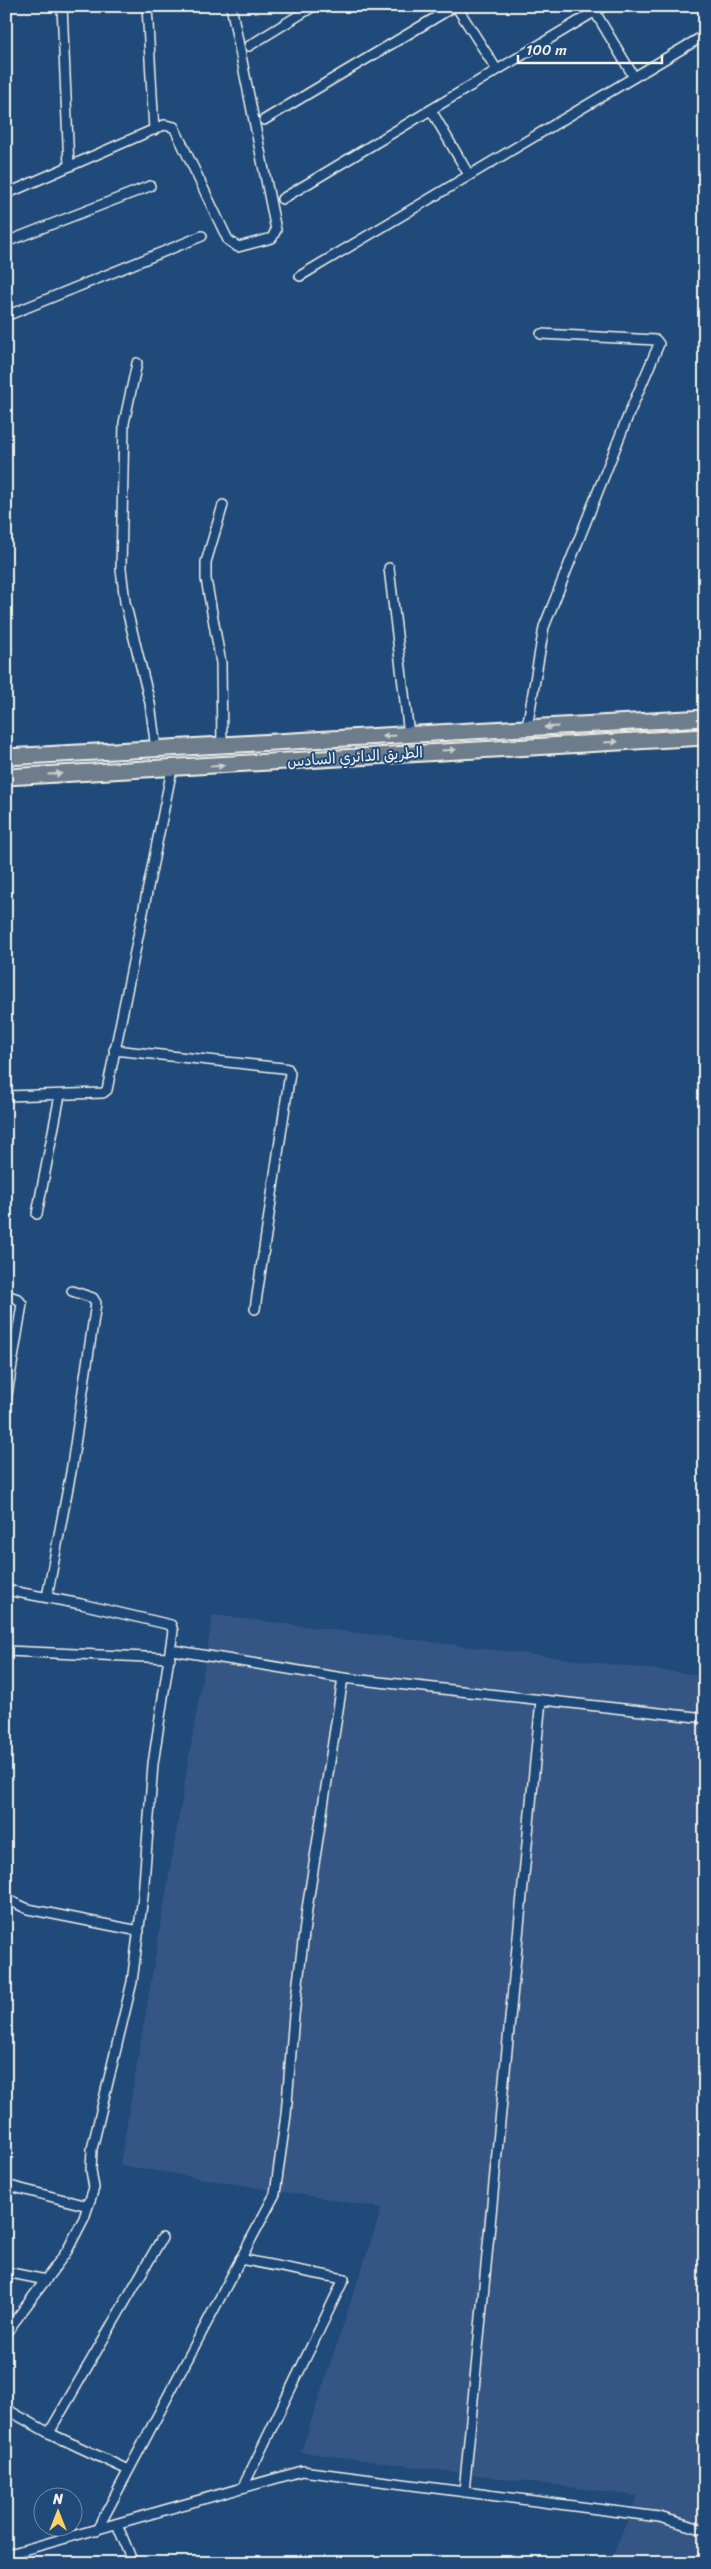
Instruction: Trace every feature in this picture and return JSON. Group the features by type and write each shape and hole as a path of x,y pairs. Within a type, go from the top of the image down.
{"highway":[{"name":"الطريق الدائري السادس","path":"6,757 705,718"},
{"name":"الطريق الدائري السادس","path":"6,777 705,737"},
{"path":"134,750 136,770"}],"street":[{"path":"62,6 69,166"},
{"path":"147,6 154,130"},
{"path":"6,194 164,125 174,127 228,240 238,247 272,238 276,230 231,6"},
{"path":"249,46 314,6"},
{"path":"264,120 456,6 497,70"},
{"path":"282,199 604,6"},
{"path":"595,12 634,77"},
{"path":"300,276 705,35"},
{"path":"431,110 469,175"},
{"path":"6,242 150,186"},
{"path":"6,316 202,236"},
{"path":"527,728 544,628 628,416 659,344 656,340 540,334"},
{"path":"137,364 124,424 120,569 125,602 150,703 156,749"},
{"path":"222,746 221,663 206,579 206,562 224,505"},
{"path":"389,568 409,735"},
{"path":"6,1096 105,1092 172,769"},
{"path":"114,1050 288,1069 290,1073 255,1309"},
{"path":"37,1214 60,1094"},
{"path":"47,1598 71,1472 96,1302 94,1298 72,1292"},
{"path":"6,1295 18,1299 22,1304 6,1401"},
{"path":"6,1590 170,1625 173,1631 153,1764 139,1931 130,1991 92,2149 91,2170 94,2188 84,2218 67,2251 6,2334"},
{"path":"6,1651 171,1654 343,1678 705,1718"},
{"path":"97,2530 275,2194 286,2115 294,2015 307,1909 343,1678"},
{"path":"464,2492 541,1700"},
{"path":"6,1899 28,1909 139,1931"},
{"path":"6,2185 88,2206"},
{"path":"49,2433 162,2238"},
{"path":"240,2259 344,2279 243,2487"},
{"path":"6,2272 46,2280"},
{"path":"6,2409 49,2433 128,2470"},
{"path":"6,2555 294,2472 312,2470 659,2517 705,2530"},
{"path":"117,2524 133,2563"}],"shaded area":[{"path":"213,1615 705,1676 705,2563 609,2563 638,2496 301,2452 382,2208 120,2165"}]}
